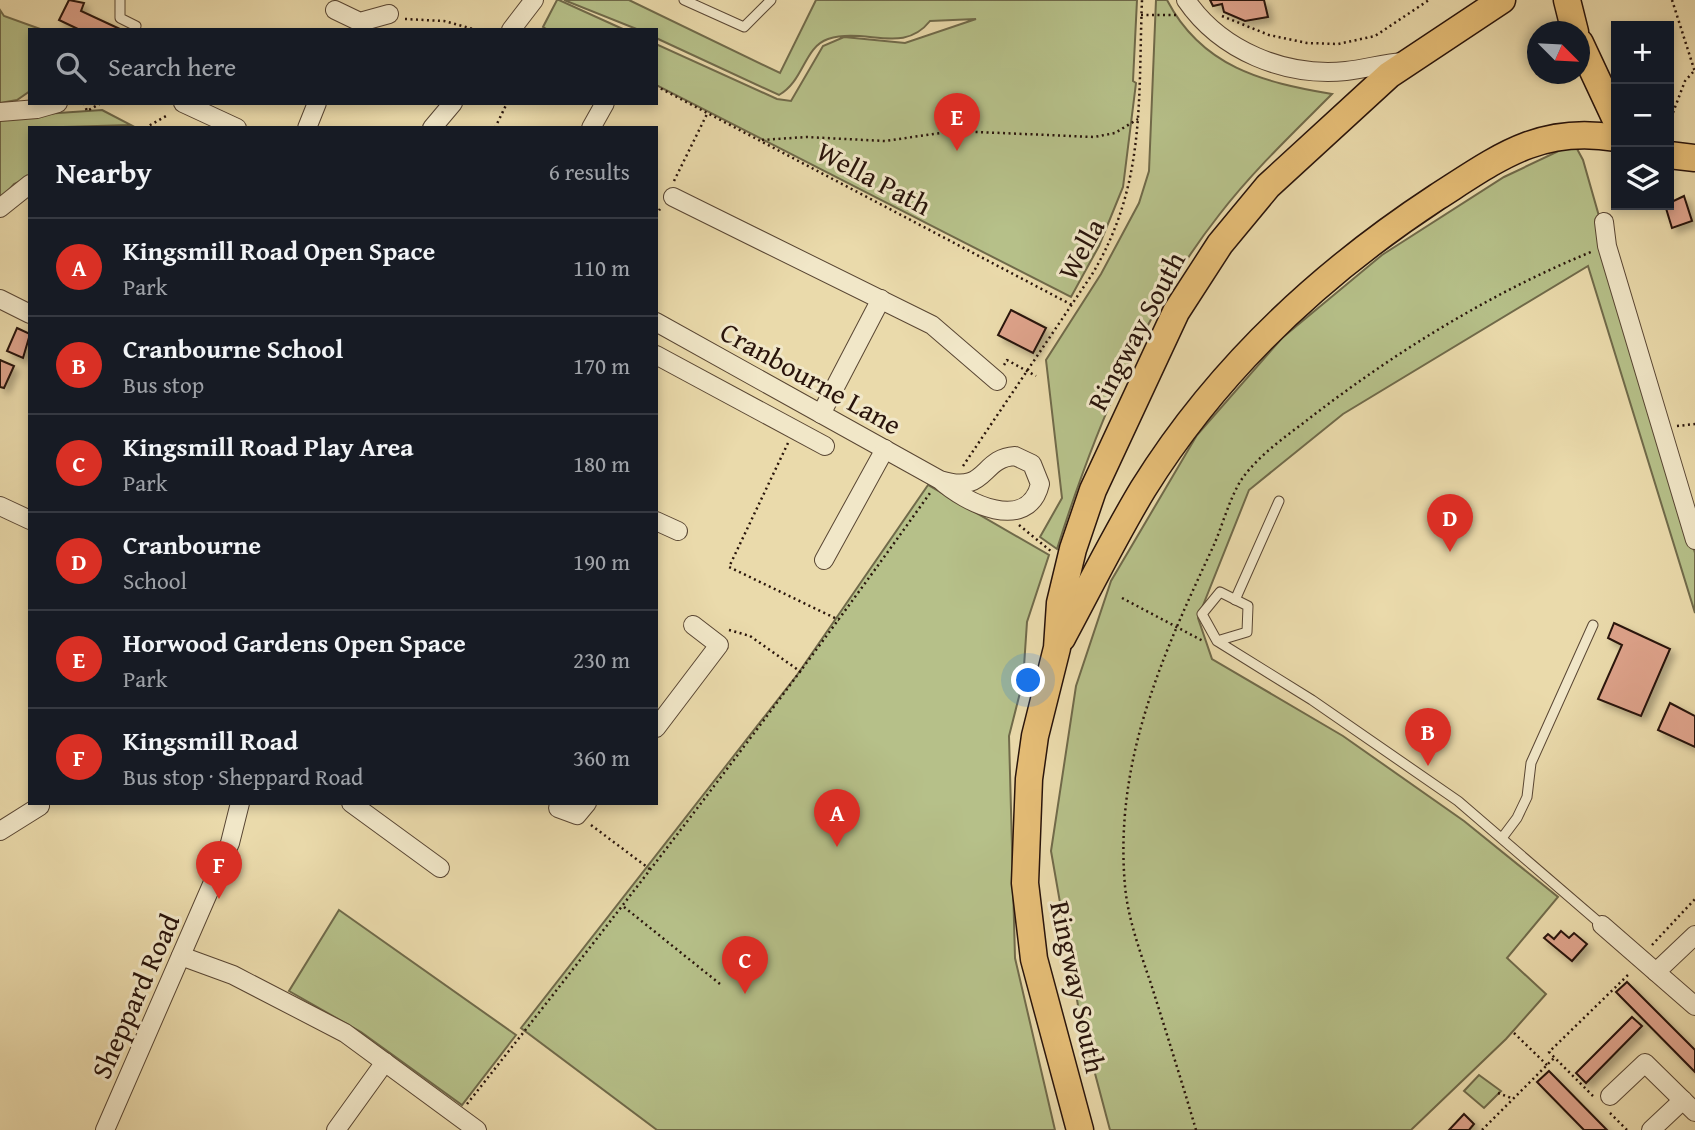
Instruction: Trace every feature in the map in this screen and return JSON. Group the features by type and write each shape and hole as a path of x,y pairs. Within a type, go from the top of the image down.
{"main road":[{"name":"Ringway South","path":"1080,1130 1034,959 1025,883 1031,768 1057,648 1060,603 1073,549 1093,490 1176,312 1220,244 1268,186 1362,98 1408,62 1502,0"},
{"path":"1567,0 1572,21"},
{"path":"1590,64 1611,109"},
{"name":"Ringway South","path":"1057,648 1144,488 1236,364 1280,321 1400,222 1485,166 1534,140 1569,134 1611,138"},
{"path":"1674,156 1695,158"}],"street":[{"path":"513,28 534,0"},
{"path":"1185,7 1229,43 1260,59 1285,66 1332,71 1408,62"},
{"path":"335,10 358,26 397,17"},
{"path":"0,112 51,105"},
{"path":"185,105 200,120 228,126"},
{"path":"308,126 316,105"},
{"path":"434,126 451,105"},
{"path":"592,126 604,105"},
{"path":"0,208 28,186"},
{"path":"669,195 932,325 997,381"},
{"path":"1604,222 1607,246 1695,540"},
{"path":"0,299 28,313"},
{"path":"821,414 881,299"},
{"name":"Cranbourne Lane","path":"658,324 885,449 937,484 978,503 1020,511 1032,504 1040,484 1032,464 1015,456 997,461 981,478 963,485 937,484"},
{"name":"Cranbourne Lane","path":"658,356 825,446"},
{"path":"824,560 885,449"},
{"path":"0,506 28,519"},
{"path":"658,522 678,531"},
{"path":"660,718 719,645 693,625"},
{"name":"Sheppard Road","path":"105,1130 230,843 240,805"},
{"path":"354,805 440,867"},
{"path":"0,831 40,806"},
{"path":"558,808 582,809"},
{"path":"1602,925 1695,1006"},
{"path":"1656,972 1695,935"},
{"path":"181,956 233,975 345,1033 477,1130"},
{"path":"336,1130 385,1062"},
{"path":"1606,1103 1645,1063 1689,1106 1651,1130"}],"lane":[{"path":"120,0 120,18 136,28"},
{"path":"684,0 744,27 771,0"},
{"path":"1235,600 1279,501"},
{"path":"1217,641 1247,632 1248,606 1220,592 1202,614 1217,641 1377,744 1458,802 1602,925"},
{"path":"1502,838 1517,818 1527,797 1531,763 1593,625"}],"path":[{"name":"Wella","path":"953,466 962,467 968,462 1028,372 1107,249 1125,206 1135,160 1142,0"},
{"path":"1220,15 1269,35 1307,43 1338,44 1375,36 1429,0"},
{"path":"1672,0 1695,72 1685,81 1674,110"},
{"path":"1141,15 1185,7"},
{"path":"397,17 444,21 470,28"},
{"name":"Wella Path","path":"658,87 1072,305"},
{"path":"85,105 87,111 98,105"},
{"path":"496,126 506,105"},
{"path":"658,212 669,195 708,112"},
{"path":"148,126 166,116"},
{"path":"762,140 796,137 885,141 954,131 1094,137 1115,132 1138,120"},
{"path":"1196,1130 1133,927 1125,887 1124,847 1130,771 1154,681 1175,626 1243,477 1275,445 1426,335 1496,299 1531,277 1607,246"},
{"path":"1007,360 1035,376"},
{"path":"794,430 729,567 839,620"},
{"path":"467,1104 652,870 801,672 937,484"},
{"path":"1035,539 1053,552"},
{"path":"1122,598 1200,640"},
{"path":"719,645 728,630 750,636 801,672"},
{"path":"582,809 652,870"},
{"path":"1652,946 1695,899"},
{"path":"623,907 720,984"},
{"path":"1628,1130 1606,1103 1549,1052 1638,965"},
{"path":"1514,1033 1547,1065"},
{"path":"1482,1130 1554,1058"},
{"path":"1498,1093 1513,1099"}],"green space":[{"path":"559,0 621,28 545,28"},
{"path":"564,0 629,0 780,73 816,0 1137,0 1133,81 1136,83 1123,187 1099,246 1071,297 658,86 658,45 777,99 791,101 823,46 844,37 905,43 976,19 930,21 919,31 896,38 842,36 828,39 814,49 794,81 779,95 658,39 658,28 634,28"},
{"path":"1156,0 1167,0 1181,23 1198,41 1236,68 1282,84 1332,94 1232,199 1191,253 1166,292 1104,418 1057,549 1040,537 1062,498 1046,360 1101,274 1139,203 1149,171"},
{"path":"0,10 4,16 37,28 28,28 28,92 17,100 0,103"},
{"path":"102,110 131,125 28,126 28,178 14,184 0,200 0,117"},
{"path":"1567,147 1576,147 1583,160 1695,553 1695,613 1588,266 1343,414 1249,490 1198,618 1212,659 1343,736 1464,821 1558,897 1507,958 1546,994 1506,1039 1411,1130 1110,1130 1080,1017 1051,851 1076,686 1111,581 1197,435 1282,338 1382,255 1504,177"},
{"path":"928,485 1049,555 1027,622 1023,681 1009,736 1015,958 1055,1130 657,1130 521,1028 797,675"},
{"path":"339,910 516,1035 462,1105 361,1032 289,991"},
{"path":"1479,1075 1501,1091 1484,1108 1464,1091"}],"building":[{"path":"69,0 84,3 81,11 118,28 76,28 59,20"},
{"path":"1210,0 1264,0 1268,17 1245,21 1224,12 1222,4 1213,6"},
{"path":"1684,196 1692,221 1672,228 1667,210 1674,210 1674,201"},
{"path":"1011,310 1046,328 1033,353 998,335"},
{"path":"17,328 28,333 23,358 7,351"},
{"path":"0,360 14,366 4,388 0,387"},
{"path":"1614,623 1670,649 1641,716 1598,699 1622,645 1608,638"},
{"path":"1670,703 1695,716 1695,747 1658,730"},
{"path":"1561,931 1569,938 1574,933 1587,944 1572,961 1544,938 1548,934 1554,939"},
{"path":"1627,982 1695,1050 1695,1072 1616,992"},
{"path":"1632,1017 1642,1026 1586,1083 1576,1073"},
{"path":"1549,1071 1607,1130 1584,1130 1537,1082"},
{"path":"1464,1114 1474,1124 1469,1130 1449,1130"}],"place":[{"name":"Horwood Gardens Open Space","path":"957,151"},
{"name":"Cranbourne","path":"1450,552"},
{"name":"Cranbourne School","path":"1428,766"},
{"name":"Kingsmill Road Open Space","path":"837,847"},
{"name":"Kingsmill Road","path":"219,899"},
{"name":"Kingsmill Road Play Area","path":"745,994"}]}
